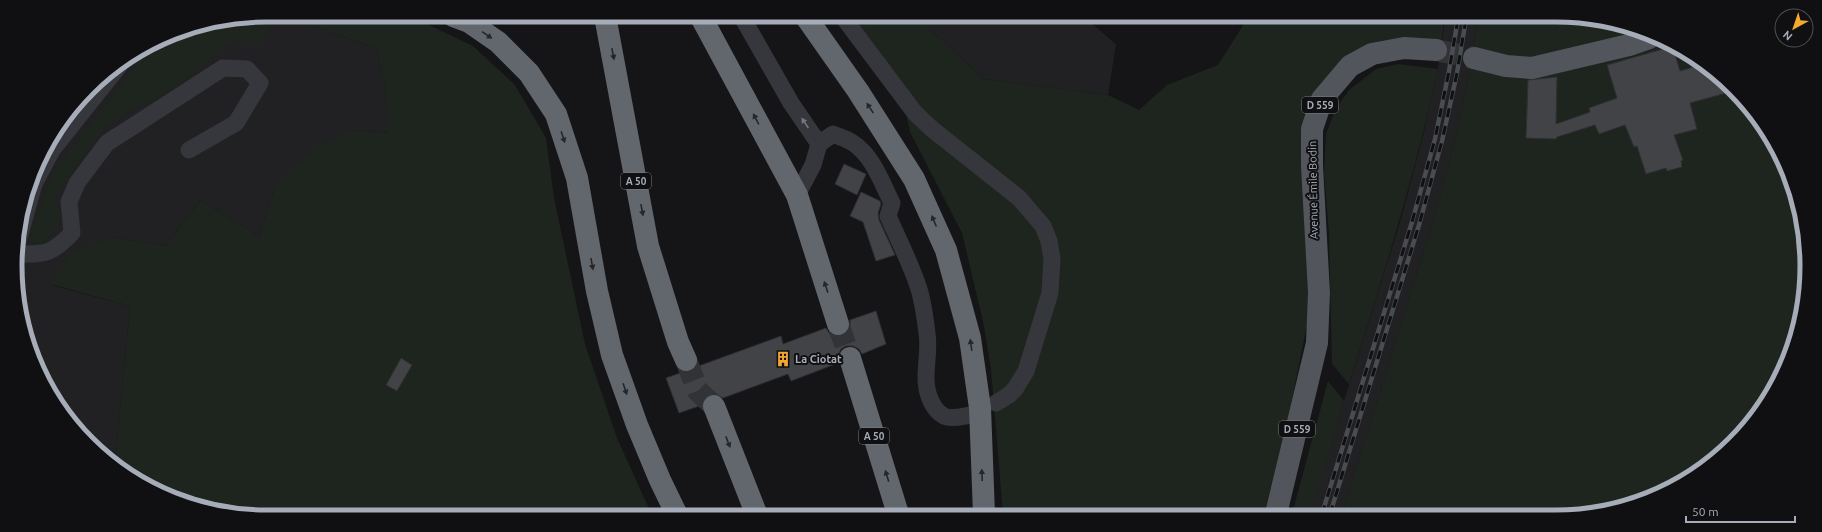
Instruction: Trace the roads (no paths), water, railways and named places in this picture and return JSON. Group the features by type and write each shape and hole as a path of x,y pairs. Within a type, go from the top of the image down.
{"highway":[{"path":"469,22 498,42 529,73 556,114 577,178 597,290 612,355 637,425 675,510"},
{"name":"A 50","path":"606,22 648,246 678,342 686,360"},
{"path":"704,22 797,195 838,324"},
{"path":"810,22 858,91 914,179 946,250 971,346 980,408 984,510"},
{"name":"A 50","path":"850,358 897,510"},
{"path":"714,406 755,510"}],"main road":[{"path":"1474,58 1506,66 1532,68 1629,45 1645,39"},
{"name":"Avenue Émile Bodin","path":"1277,510 1317,343 1319,292 1314,227 1312,129 1322,100 1350,66 1372,54 1404,48 1436,50"}],"street":[{"path":"745,22 791,103 819,144"},
{"path":"847,22 915,113 932,129 1020,198 1043,226 1052,259 1050,293 1026,371 1015,389 1009,395 996,403"},
{"path":"23,254 43,254 59,246 72,233 69,202 77,182 107,142 223,68 247,69 260,83 236,123 189,150"},
{"path":"45,164 52,150 107,81"},
{"path":"797,195 813,165 819,144 833,134 853,143 865,154 892,203 888,216 918,286 928,335 924,378 927,392 933,406 942,416 949,418 970,415"}],"tunnel":[{"path":"1436,50 1474,58"},
{"path":"838,324 850,358"},
{"path":"686,360 698,391 714,406"}],"railway":[{"path":"1323,510 1412,222 1435,139 1457,22"},
{"path":"1331,510 1419,225 1442,141 1457,73 1466,22"}],"place":[{"name":"La Ciotat","path":"783,359"}]}
